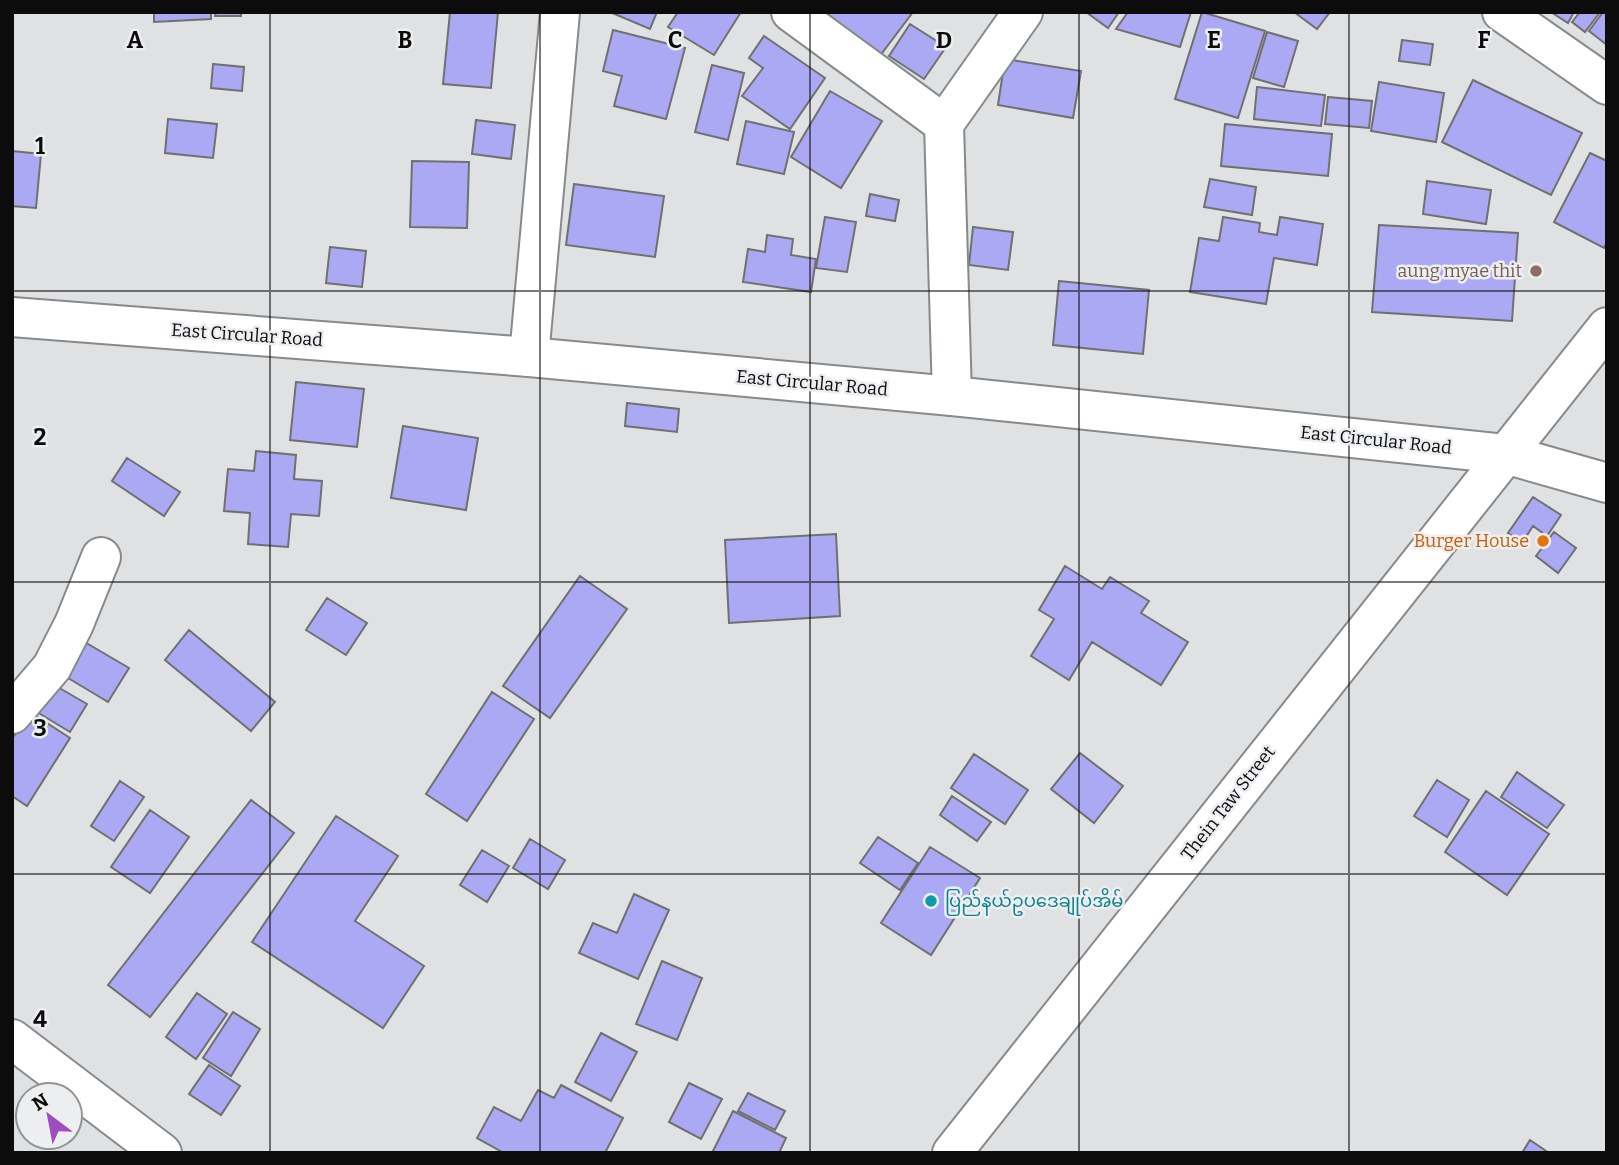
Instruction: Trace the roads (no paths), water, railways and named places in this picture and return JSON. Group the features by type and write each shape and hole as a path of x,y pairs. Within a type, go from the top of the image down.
{"street":[{"path":"529,357 560,12"},
{"path":"791,12 944,124"},
{"path":"952,396 944,124 1023,12"},
{"path":"1502,12 1607,85"},
{"name":"East Circular Road","path":"12,317 529,357 952,396 1504,454 1607,483"},
{"name":"Thein Taw Street","path":"956,1151 1607,327"},
{"path":"12,714 51,667 74,624 101,557"},
{"path":"12,1039 162,1153"}],"place":[{"name":"aung myae thit","path":"1536,271"},
{"name":"Burger House","path":"1543,541"},
{"name":"ပြည်နယ်ဥပဒေချုပ်အိမ်","path":"931,901"}]}
